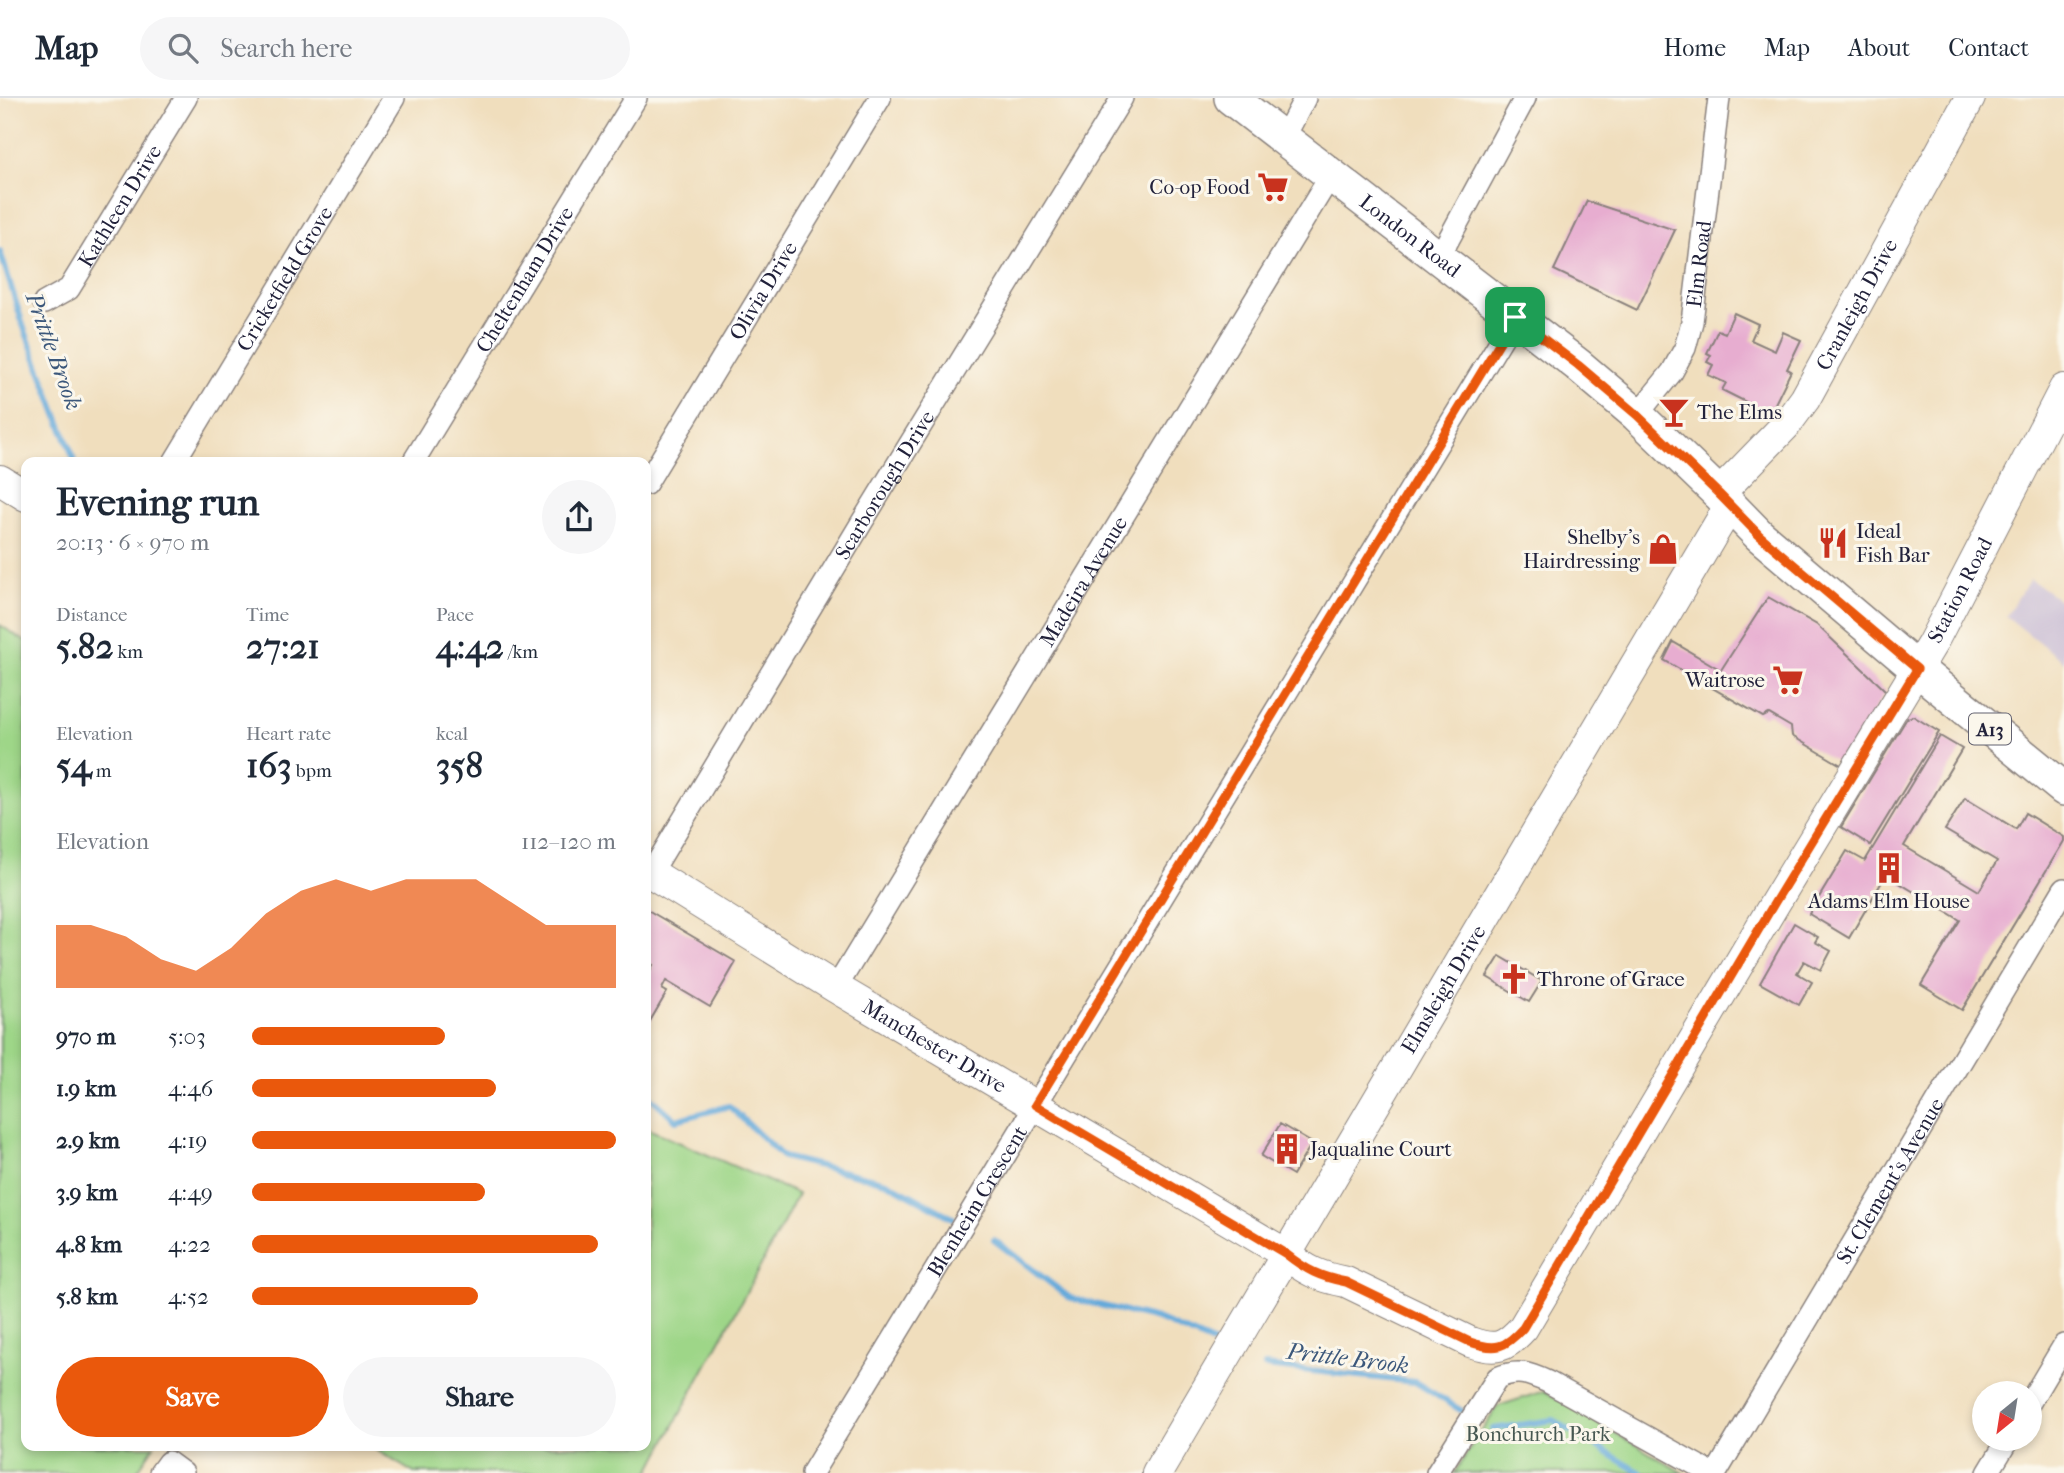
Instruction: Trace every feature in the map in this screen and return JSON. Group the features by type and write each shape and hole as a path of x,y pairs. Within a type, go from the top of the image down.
{"main road":[{"name":"London Road","path":"1231,98 1578,365 1637,415 1759,535 2064,789"}],"street":[{"name":"Kathleen Drive","path":"44,303 69,289 186,98"},
{"name":"Cricketfield Grove","path":"177,457 394,98"},
{"name":"Cheltenham Drive","path":"417,457 636,98"},
{"name":"Olivia Drive","path":"651,476 880,98"},
{"name":"Scarborough Drive","path":"651,866 1122,98"},
{"path":"1284,138 1305,98"},
{"path":"1438,259 1525,98"},
{"name":"Elm Road","path":"1637,415 1672,372 1685,348 1692,322 1719,98"},
{"name":"Cranleigh Drive","path":"1725,499 1805,399 1970,98"},
{"name":"Madeira Avenue","path":"836,988 1331,174"},
{"name":"Blenheim Crescent","path":"812,1473 1515,317"},
{"name":"Station Road","path":"1523,1328 1775,902 1932,644 2064,389"},
{"path":"0,480 21,493"},
{"name":"Elmsleigh Drive","path":"1157,1473 1725,499"},
{"name":"Manchester Drive","path":"651,873 836,988 1323,1278 1346,1282 1470,1342 1486,1347 1500,1347 1511,1341 1523,1328"},
{"name":"St. Clement's Avenue","path":"1714,1473 2064,889"},
{"path":"2042,1382 2064,1345"},
{"path":"1437,1473 1484,1395 1497,1378 1511,1372 1531,1374 1548,1382 1714,1473"},
{"path":"1988,1473 2001,1451"},
{"path":"160,1473 168,1462 183,1473"}],"shaded area":[{"path":"2030,579 2064,603 2064,662 2006,616"}],"green space":[{"path":"0,625 21,639 21,1451 151,1451 136,1473 0,1473"},
{"path":"651,1130 798,1194 649,1473 414,1473 378,1451 651,1451"},
{"name":"Bonchurch Park","path":"1544,1391 1683,1473 1454,1473 1498,1406"}],"building":[{"path":"1587,201 1675,230 1637,310 1554,270"},
{"path":"1734,313 1758,324 1751,340 1775,351 1783,332 1801,340 1787,369 1791,371 1768,418 1746,408 1748,403 1722,390 1726,383 1708,375 1713,365 1707,362 1711,355 1707,353 1718,330 1725,333"},
{"name":"Waitrose","path":"1768,597 1817,625 1886,691 1841,765 1792,736 1791,727 1769,714 1763,717 1664,660 1673,642 1721,670"},
{"path":"1913,716 1939,732 1870,845 1841,827 1907,718"},
{"name":"Adams Elm House","path":"1940,736 1962,749 1904,846 1979,891 1997,861 1945,830 1965,798 2016,829 2025,813 2064,837 1962,1010 1921,985 1960,920 1886,875 1849,938 1809,914 1847,851 1865,861"},
{"path":"651,912 736,962 710,1007 666,981 662,989 667,992 651,1019"},
{"path":"1794,923 1818,937 1815,942 1831,951 1821,970 1804,961 1797,973 1812,982 1799,1005 1760,983"},
{"name":"Throne of Grace","path":"1500,956 1542,981 1529,1002 1487,977"},
{"name":"Jaqualine Court","path":"1280,1124 1312,1143 1293,1175 1261,1156"}],"waterway":[{"name":"Prittle Brook","path":"0,251 23,325 73,457"},
{"name":"Prittle Brook","path":"651,1098 676,1120 729,1106 783,1157 886,1182 953,1218"},
{"name":"Prittle Brook","path":"994,1240 1070,1298 1157,1319 1215,1344"},
{"name":"Prittle Brook","path":"1265,1366 1415,1382 1462,1411"},
{"name":"Prittle Brook","path":"1493,1429 1553,1420 1641,1473"}],"place":[{"name":"Co-op Food","path":"1273,187"},
{"name":"The Elms","path":"1674,412"},
{"name":"Ideal Fish Bar","path":"1833,543"},
{"name":"Shelby's Hairdressing","path":"1663,549"},
{"name":"Waitrose","path":"1788,680"},
{"name":"Adams Elm House","path":"1889,868"},
{"name":"Throne of Grace","path":"1514,979"},
{"name":"Jaqualine Court","path":"1287,1149"}],"route":[{"path":"1515,317 1637,415 1759,535 1917,669 1775,902 1523,1328 1511,1341 1500,1347 1486,1347 1470,1342 1346,1282 1323,1278 1302,1267 1286,1254 1035,1105 1515,317"}]}
